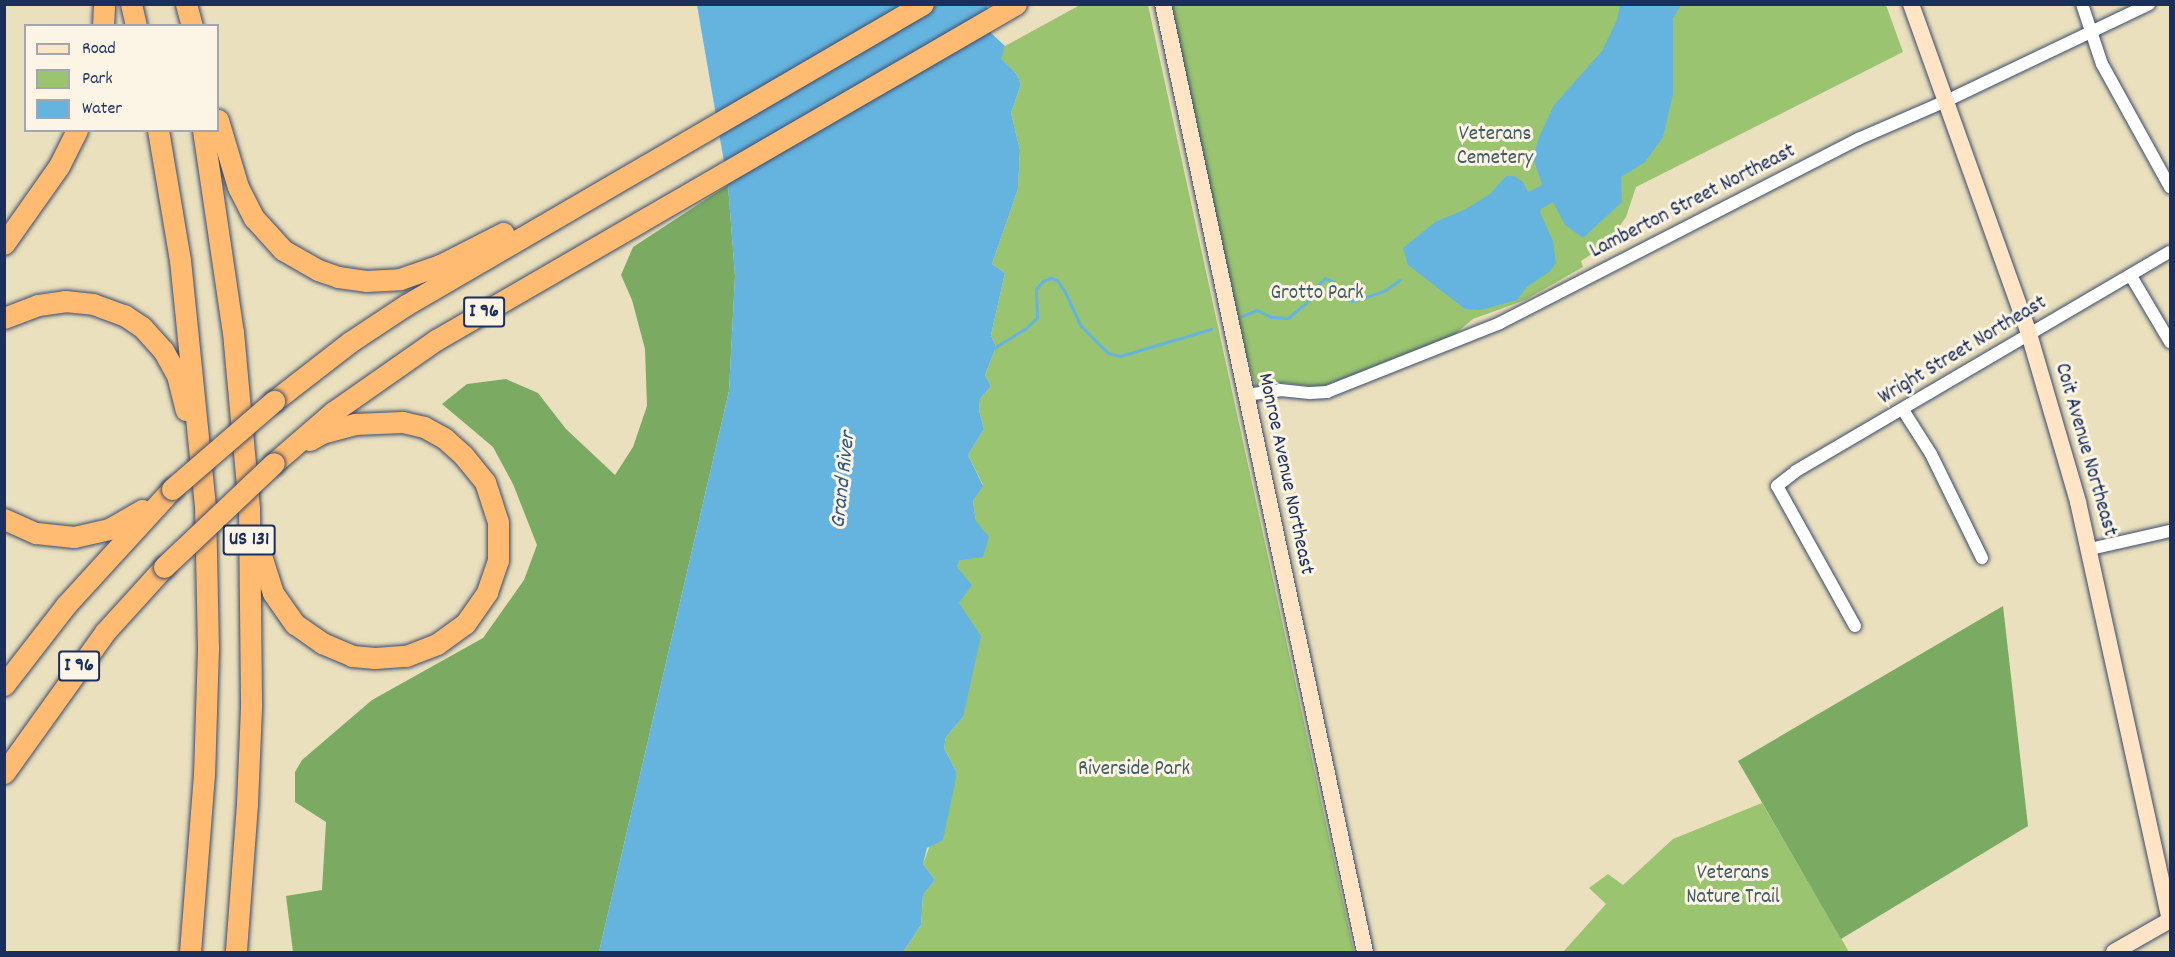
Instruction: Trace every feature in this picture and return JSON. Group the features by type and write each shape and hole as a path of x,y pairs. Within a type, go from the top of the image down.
{"highway":[{"path":"103,24 104,4"},
{"path":"131,4 136,24"},
{"path":"177,4 182,24"},
{"path":"186,4 191,24"},
{"name":"I 96","path":"4,685 66,605 172,489 274,400 351,342 406,305 923,4"},
{"name":"I 96","path":"4,773 105,633 164,567 280,458 333,412 436,340 1016,4"},
{"path":"219,123 238,187 261,226 275,243 301,262 338,277 378,281 414,275 440,265 557,206 618,182"},
{"path":"4,244 59,166 76,132"},
{"name":"US 131","path":"158,132 180,260 205,505 208,648 204,774 196,899 190,952"},
{"name":"US 131","path":"203,132 233,332 249,509 251,708 247,804 236,952"},
{"path":"4,318 47,303 75,301 106,308 142,327 163,350 177,375 205,505"},
{"path":"249,509 264,571 273,593 295,624 322,643 352,656 375,658 406,656 436,644 465,624 486,592 498,560 498,522 485,482 463,454 444,438 424,427 402,422 355,424 322,433 280,458"},
{"path":"4,519 24,530 49,536 86,535 118,525 172,489"},
{"path":"178,952 196,899"}],"main road":[{"name":"Monroe Avenue Northeast","path":"1163,4 1365,952"},
{"name":"Coit Avenue Northeast","path":"1911,4 2029,334 2090,549 2170,920"},
{"path":"2114,952 2170,920"}],"street":[{"path":"2082,4 2102,64 2167,171 2170,187"},
{"name":"Lamberton Street Northeast","path":"1245,395 1280,390 1316,394 1327,392 1469,336 1509,318 1858,139 1946,101 2149,4"},
{"name":"Wright Street Northeast","path":"1855,626 1777,486 1796,471 1904,410 2170,252"},
{"path":"2131,276 2170,342"},
{"path":"1904,410 1931,454 1982,558"},
{"path":"2090,549 2170,531"}],"green space":[{"name":"Riverside Park","path":"1080,5 1148,5 1354,952 903,952 921,925 923,895 935,880 923,864 957,773 944,748 946,737 963,717 957,567 976,521 973,501 983,485 968,455 984,429 979,410 980,399 991,386 985,375 996,347 991,335 1005,273 992,264 1018,189 1020,150 1011,113 1021,84 1016,73 1000,59 1005,46"},
{"name":"Veterans Cemetery","path":"1169,5 1886,5 1903,52 1636,187 1626,217 1606,245 1581,261 1583,267 1525,300 1473,319 1454,335 1321,387 1284,383 1256,387 1246,354"},
{"path":"728,185 735,276 729,391 599,952 293,952 286,896 322,890 326,822 295,802 295,772 302,760 372,700 483,638 524,580 537,545 513,484 493,447 442,404 467,384 506,379 538,393 566,429 615,475 633,447 647,406 645,349 632,300 621,275 633,247"},
{"path":"2003,606 2028,826 1841,939 1738,761"},
{"name":"Veterans Nature Trail","path":"1762,803 1849,952 1563,952 1606,904 1589,888 1608,874 1623,885 1673,839"}],"water":[{"name":"Grand River","path":"697,5 987,5 991,33 1005,46 1001,59 1016,73 1021,84 1011,113 1020,150 1018,189 992,264 1005,273 991,335 996,347 985,375 991,386 980,399 979,410 984,429 968,455 983,486 973,501 976,521 989,537 983,557 960,560 957,567 972,585 959,603 981,636 963,717 946,737 944,748 957,773 943,840 927,848 923,864 935,880 923,895 921,925 903,952 599,952 729,391 735,276 728,185"},
{"path":"1620,5 1681,5 1673,18 1673,94 1663,137 1645,162 1621,177 1622,202 1583,238 1565,225 1553,202 1541,209 1540,212 1553,241 1556,263 1549,272 1527,287 1517,300 1481,310 1465,309 1408,265 1403,248 1435,222 1464,210 1490,194 1506,176 1514,176 1523,182 1528,192 1542,185 1533,157 1539,137 1554,105 1602,51 1617,20"}],"waterway":[{"path":"994,348 1025,329 1037,318 1036,289 1043,281 1051,278 1057,280 1064,290 1081,326 1108,353 1120,356 1211,329"},
{"path":"1242,316 1257,310 1271,317 1288,318 1311,299 1315,288 1325,278 1334,282 1339,297 1353,301 1384,291 1400,280"}],"park label":[{"name":"Grotto Park","path":"1317,294"}]}
